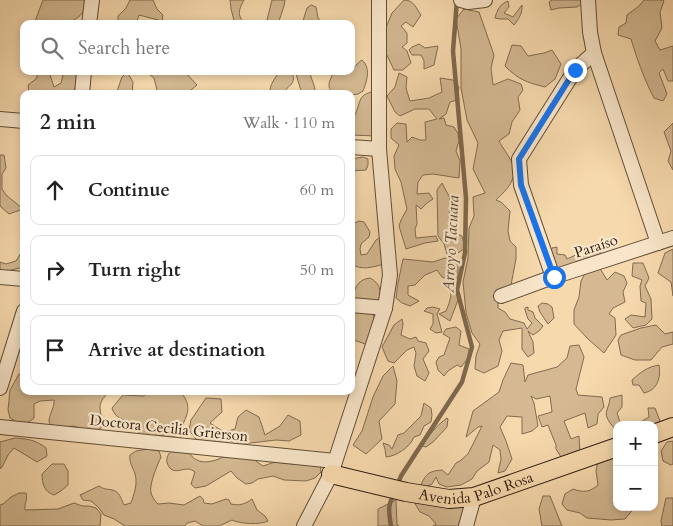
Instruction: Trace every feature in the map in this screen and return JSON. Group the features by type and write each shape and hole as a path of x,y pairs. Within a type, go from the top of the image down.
{"main road":[{"path":"658,433 673,427"},
{"name":"Avenida Palo Rosa","path":"333,467 386,487 449,499 474,497 613,448"}],"street":[{"path":"90,20 92,0"},
{"path":"304,526 333,467 386,308 390,275 379,149 379,0"},
{"path":"465,1 485,0"},
{"path":"588,0 590,32 594,53 658,243"},
{"path":"554,277 521,185 519,159 575,70 594,53"},
{"path":"82,90 84,75"},
{"path":"0,119 20,121"},
{"path":"355,147 379,149"},
{"name":"Paraíso","path":"501,296 673,238"},
{"path":"0,277 20,279"},
{"path":"355,305 386,308"},
{"path":"0,388 20,324"},
{"name":"Doctora Cecilia Grierson","path":"0,427 333,467"},
{"path":"466,526 474,497"}],"shaded area":[{"path":"43,0 89,0 80,16 74,20 36,20"},
{"path":"130,0 153,0 157,9 163,15 162,20 139,15 137,20 118,20 118,16 126,8"},
{"path":"230,0 244,0 239,12 242,20 234,20"},
{"path":"272,0 285,0 279,20 267,20"},
{"path":"404,0 412,3 421,15 413,27 406,22 401,26 407,33 407,43 402,47 407,51 411,63 403,70 394,70 383,43 392,13"},
{"path":"552,0 588,0 577,7 551,10 549,2"},
{"path":"644,0 664,1 660,12 662,28 655,41 660,50 673,46 673,81 668,81 663,69 659,73 667,94 663,101 654,98 641,69 631,39 618,35 619,27 626,23 627,15"},
{"path":"508,1 509,7 504,13 513,17 522,5 519,19 514,25 508,19 495,18 499,8"},
{"path":"311,5 316,7 320,20 303,20 307,8"},
{"path":"464,9 479,12 494,55 491,68 493,85 508,79 521,84 523,90 518,97 520,110 512,122 509,134 499,141 511,160 514,171 512,181 496,200 501,202 510,211 508,231 510,241 516,247 516,259 511,285 498,300 498,308 505,312 510,319 524,323 527,329 532,323 528,319 525,310 528,307 528,310 533,312 535,318 543,326 533,335 528,331 533,342 534,353 528,357 522,349 522,328 503,331 499,340 502,351 498,366 484,373 475,369 476,356 480,344 472,333 466,313 463,282 468,258 469,228 474,216 473,197 485,193 473,169 478,143 467,120 461,88 461,49 456,19"},
{"path":"419,44 425,48 438,46 434,65 424,69 424,61 421,55 412,55 409,50"},
{"path":"512,45 521,46 528,56 552,50 561,64 555,79 545,87 528,82 514,74 505,66"},
{"path":"362,60 367,67 367,79 363,91 355,94 355,90 330,90 329,82 332,75 355,75 355,67"},
{"path":"399,73 407,77 406,88 410,101 429,98 442,92 440,78 453,80 459,87 457,100 450,102 446,114 439,119 444,118 446,125 454,127 458,134 459,141 456,151 460,161 459,178 433,174 423,175 418,182 417,194 429,193 433,199 421,209 416,205 416,238 436,236 438,241 406,249 399,226 407,209 401,182 395,169 394,156 399,145 391,138 391,129 397,123 406,124 407,142 412,137 426,140 425,122 437,119 429,109 415,109 400,116 395,112 387,96 395,87"},
{"path":"37,75 50,75 54,87 61,83 63,75 84,75 74,90 29,90 28,85 37,78"},
{"path":"129,75 133,82 132,90 117,90 122,77"},
{"path":"150,75 188,75 197,85 191,90 157,90 154,78"},
{"path":"277,75 293,75 293,82 286,90 270,90"},
{"path":"296,75 311,75 315,90 302,90"},
{"path":"376,91 376,136 355,135 355,115 361,98"},
{"path":"673,123 673,170 668,161 671,151 664,132"},
{"path":"0,155 4,155 6,168 2,174 2,189 6,195 20,207 20,210 9,214 0,206"},
{"path":"363,157 368,159 366,170 355,171 355,158"},
{"path":"442,183 450,198 449,222 453,232 462,236 465,248 455,255 447,254 444,244 438,236 437,190"},
{"path":"359,221 364,222 370,232 369,237 361,244 361,255 367,254 376,240 381,237 384,264 364,268 355,266 355,223"},
{"path":"590,246 596,246 601,252 596,260 587,257 588,261 559,272 549,260 552,248 557,247 557,254 565,255 567,259"},
{"path":"673,249 673,296 671,282 658,273 665,253"},
{"path":"20,254 20,268 7,271 0,270 0,262 6,264 16,261"},
{"path":"445,258 458,263 458,300 450,321 439,314 446,311 448,307 451,296 451,280 442,277 437,270 425,275 415,285 408,286 408,295 419,301 410,306 396,298 403,259 433,262"},
{"path":"633,263 643,263 649,278 645,286 651,299 652,319 646,325 633,328 625,319 631,315 645,317 646,303 641,301 640,286 642,280 632,276"},
{"path":"589,266 599,267 607,280 615,272 624,276 627,283 623,292 625,302 613,308 609,314 615,318 616,335 604,353 574,324 574,310 579,297 581,281"},
{"path":"370,278 376,282 381,294 381,301 357,301 355,298 355,290 363,280"},
{"path":"542,303 552,307 554,318 548,324 538,306"},
{"path":"427,308 440,309 437,314 442,332 436,333 430,329 433,324 433,314 424,311"},
{"path":"355,310 371,310 373,314 374,327 371,345 355,340"},
{"path":"402,319 401,335 410,339 416,337 418,341 426,343 429,351 423,359 429,373 425,381 417,376 414,366 416,353 414,347 407,350 394,363 388,361 382,347 394,325"},
{"path":"656,325 665,334 673,332 673,344 662,347 651,360 635,360 621,355 618,340 621,335"},
{"path":"456,327 461,331 459,345 469,349 469,357 461,367 457,365 444,376 438,370 436,362 439,357 444,355 450,338 443,334 446,329"},
{"path":"579,345 584,357 576,389 578,395 602,397 604,407 598,414 597,424 588,428 585,413 564,421 571,439 579,436 580,453 561,457 556,449 548,425 542,427 538,416 552,412 550,396 536,399 531,396 538,426 532,431 522,434 522,417 507,416 500,427 512,459 505,471 498,473 501,459 500,450 493,445 489,462 477,471 472,479 461,485 447,487 439,484 436,477 432,484 425,487 421,485 431,472 442,470 448,475 456,463 468,454 482,426 466,437 473,411 499,392 511,363 523,365 525,382 528,375 557,367 567,358 570,346"},
{"path":"659,365 658,382 653,389 644,393 639,385 633,385 632,380 638,375"},
{"path":"393,366 397,381 395,404 379,421 382,439 366,454 353,445 362,431 373,397 383,376"},
{"path":"19,374 20,395 106,395 100,405 102,427 94,433 87,434 75,426 54,429 49,422 54,400 40,401 34,404 34,418 29,422 20,424 10,418 8,410 10,390"},
{"path":"123,395 183,395 188,408 179,434 170,438 160,435 154,437 141,435 132,423 119,418 113,411 112,408"},
{"path":"622,395 622,407 617,413 620,421 613,421 613,426 606,415 610,398"},
{"path":"206,398 221,399 222,412 210,423 224,432 235,429 238,417 246,410 259,417 265,435 280,426 288,415 300,421 301,435 289,441 276,440 225,446 207,444 196,439 189,430 191,420"},
{"path":"424,403 431,408 431,422 424,426 420,435 414,437 403,450 386,457 383,443 389,445 392,449 398,435 404,433 421,416"},
{"path":"648,408 655,408 660,421 658,423 658,421 642,421 649,417"},
{"path":"447,418 447,427 433,442 426,447 422,446 433,431"},
{"path":"15,438 28,439 39,443 46,448 47,456 37,462 14,448 0,469 0,442"},
{"path":"673,441 673,464 671,465 663,461 661,451 667,442"},
{"path":"148,449 159,451 161,457 151,485 152,496 158,504 184,505 200,496 204,503 212,504 226,499 231,504 240,505 252,499 257,510 268,521 250,524 232,520 219,526 203,526 195,521 187,523 185,526 125,526 104,515 91,501 83,500 80,495 99,486 117,492 124,505 131,503 136,481 130,455 136,451"},
{"path":"173,450 187,451 193,458 203,462 234,455 252,455 263,466 275,462 292,464 307,461 320,464 321,472 315,478 306,481 284,480 273,476 246,484 231,471 206,486 195,488 191,484 195,472 188,469 175,471 169,467 167,458"},
{"path":"613,455 613,511 632,511 625,519 587,518 580,513 567,510 562,504 565,494 573,489 587,491 598,485 596,471 598,460"},
{"path":"52,464 64,464 68,471 68,485 54,495 46,489 42,477 42,474"},
{"path":"19,493 26,493 25,510 58,509 74,503 96,508 101,514 100,526 0,526 0,505"},
{"path":"543,496 550,496 562,526 542,526 539,509"},
{"path":"666,498 673,498 673,526 662,526 661,521"},
{"path":"396,500 397,524 399,526 378,526 378,509"},
{"path":"413,500 458,502 470,508 472,526 433,526 436,524 429,516 420,512"}],"waterway":[{"name":"Arroyo Tacuara","path":"397,486 401,476 462,382 472,347 457,290 465,253 466,198 453,51 457,0"},
{"name":"Arroyo Tacuara","path":"391,526 389,506 394,494"}],"route":[{"path":"554,277 521,185 519,159 575,70"}]}
